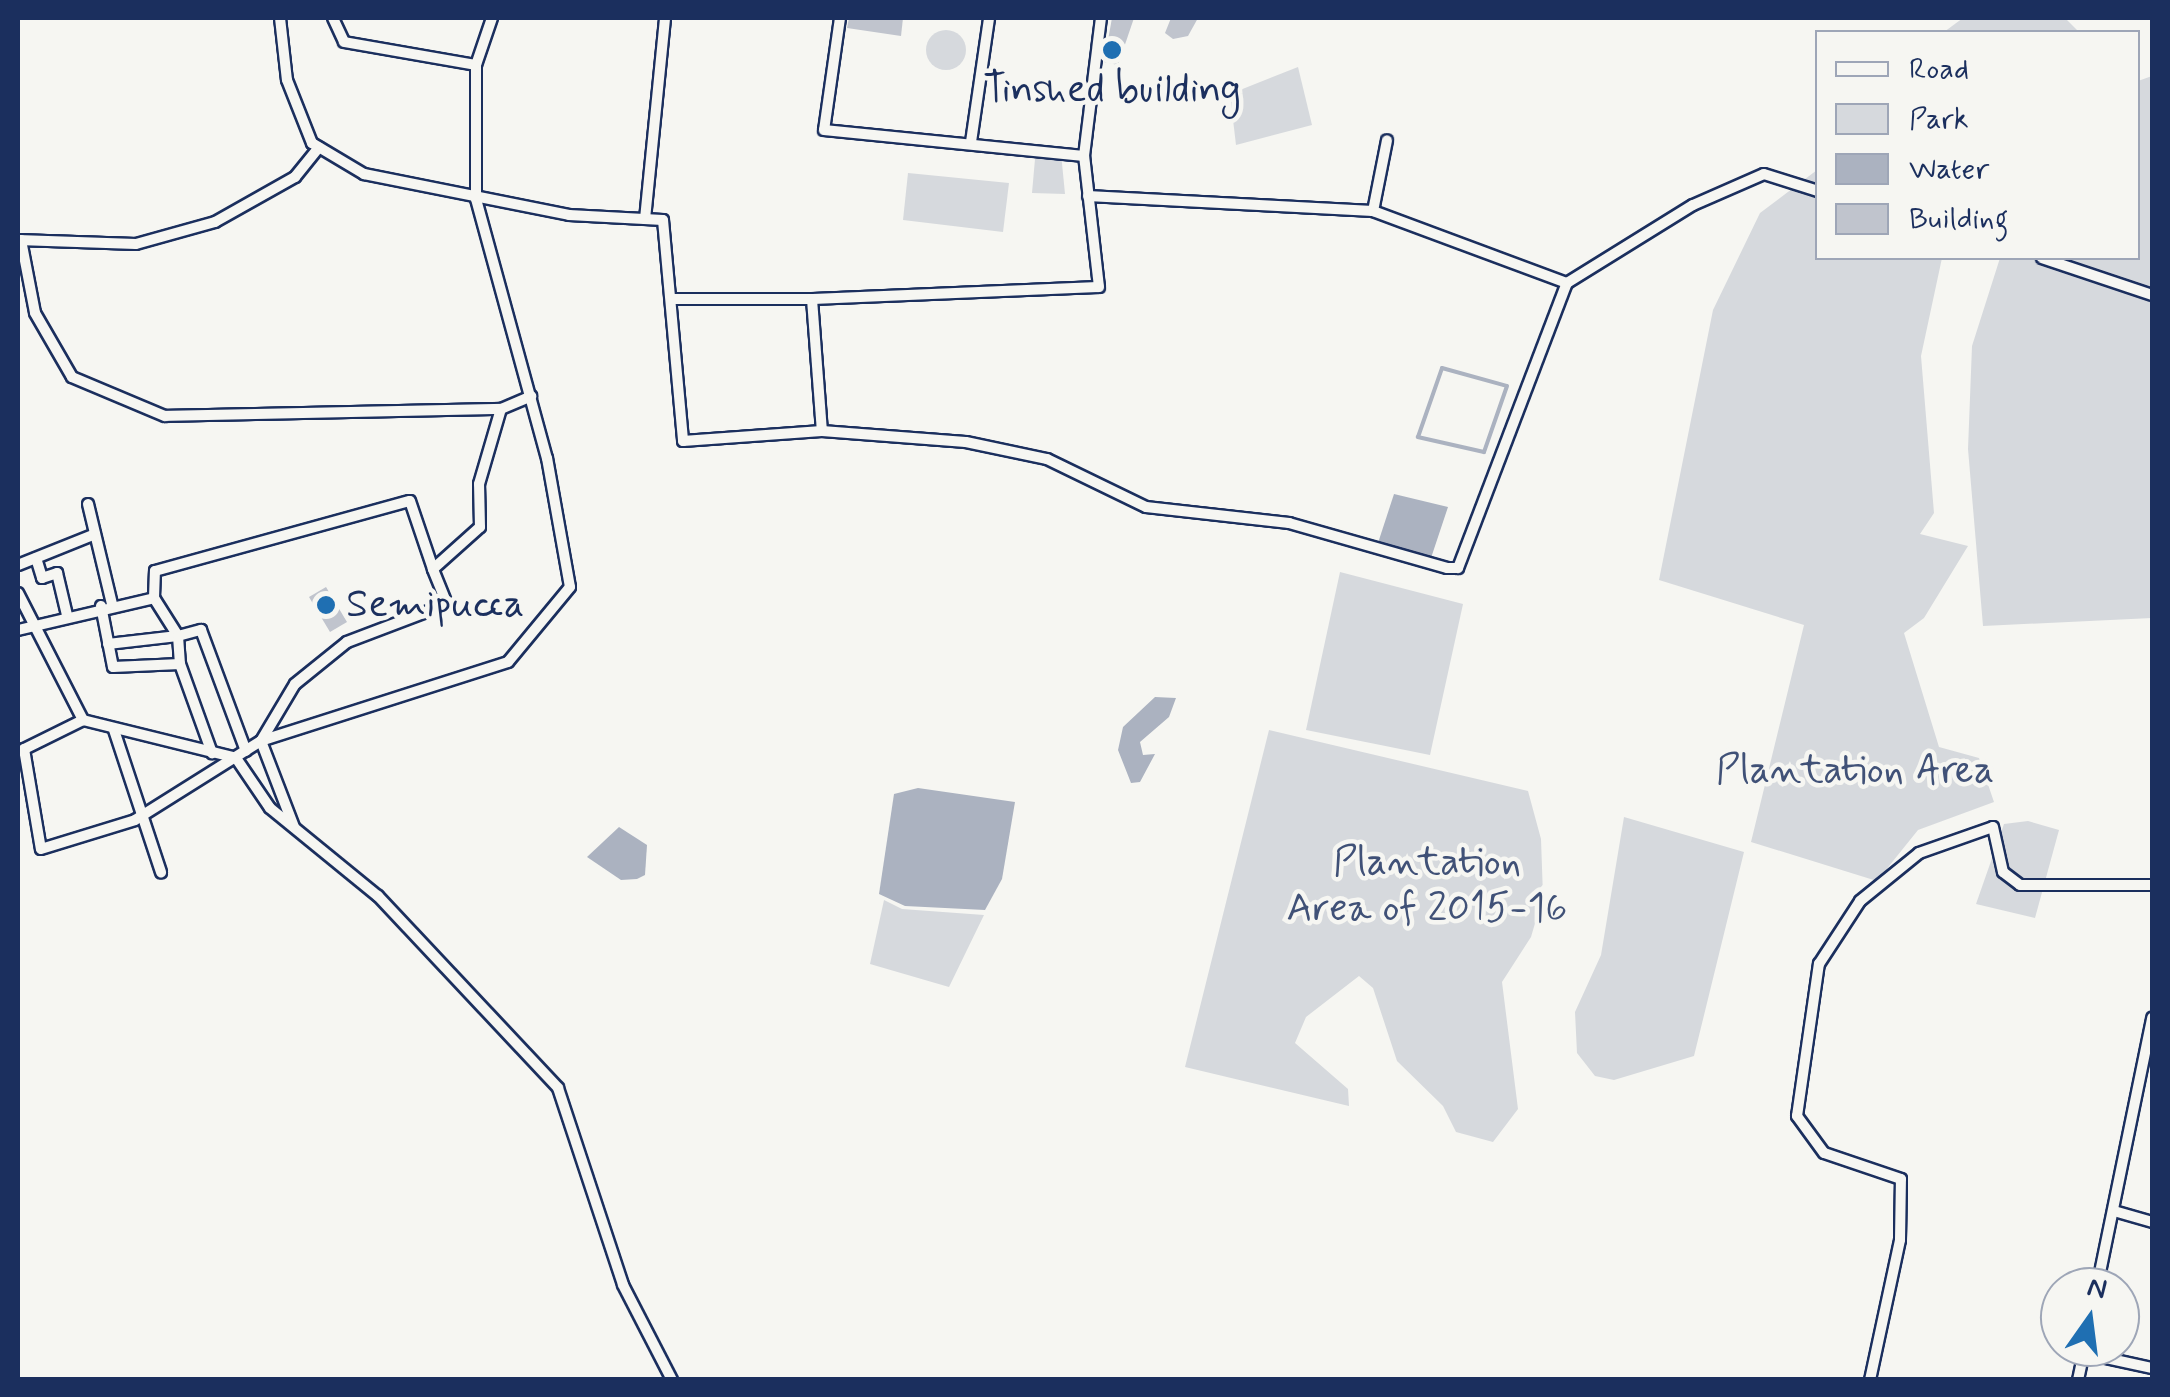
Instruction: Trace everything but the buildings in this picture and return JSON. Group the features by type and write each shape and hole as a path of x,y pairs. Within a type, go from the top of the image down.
{"street":[{"path":"280,18 287,80 319,147 364,174 476,199 664,220 683,441 822,431 966,442 1048,459 1146,507 1290,523 1458,568 1566,283 1694,204 1764,174 1815,189"},
{"path":"333,18 344,42 476,64"},
{"path":"241,755 212,753 83,720 21,749 41,849 143,814 241,755 261,741 508,662 570,588 531,396 476,199 476,64 492,18"},
{"path":"646,219 665,18"},
{"path":"840,18 824,130 1084,156"},
{"path":"971,142 989,18"},
{"path":"671,299 1099,287 1084,156 1101,18"},
{"path":"1373,211 1387,140"},
{"path":"319,147 295,178 215,222 136,244 19,240 35,313 72,377 166,416 501,409 531,396"},
{"path":"1088,196 1373,211 1566,283"},
{"path":"2048,260 2152,294"},
{"path":"812,298 822,431"},
{"path":"433,569 480,527 479,484 501,409"},
{"path":"212,753 180,664 178,636 154,598 155,571 410,500 447,604 347,642 295,684 261,741"},
{"path":"88,504 113,667 180,664"},
{"path":"18,565 95,534"},
{"path":"36,558 42,578 58,573 67,615"},
{"path":"18,593 37,623 83,720"},
{"path":"18,630 106,605 154,598"},
{"path":"108,644 201,630 241,755 294,828 378,896 558,1088 623,1285 672,1380"},
{"path":"114,730 162,872"},
{"path":"261,741 294,828"},
{"path":"1870,1380 1900,1240 1900,1178 1824,1153 1797,1116 1819,964 1860,901 1919,853 1993,827 2003,872 2020,885 2152,885"},
{"path":"2102,1267 2152,1018"},
{"path":"2114,1210 2152,1222"}],"green space":[{"path":"1963,18 2065,18 2077,30 1947,30"},
{"path":"946,30 960,36 966,50 960,64 946,70 932,64 926,50 932,36"},
{"path":"1298,67 1312,125 1236,145 1230,94"},
{"path":"2152,76 2152,618 1983,626 1968,449 1972,346 1999,260 2140,260 2140,80"},
{"path":"1061,153 1065,194 1032,193 1035,159"},
{"name":"Plantation Area","path":"1815,172 1815,260 1942,260 1921,356 1934,513 1920,534 1968,546 1924,618 1904,633 1939,747 1979,758 1994,802 1918,830 1877,881 1751,842 1804,625 1659,580 1713,310 1760,213"},
{"path":"908,173 1009,183 1003,232 903,220"},
{"path":"1340,572 1463,604 1430,755 1306,730"},
{"name":"Plantation Area of 2015-16","path":"1269,730 1528,791 1541,839 1543,896 1531,937 1502,982 1518,1109 1493,1142 1456,1132 1443,1106 1397,1061 1373,988 1359,976 1306,1017 1295,1043 1348,1089 1349,1106 1185,1067"},
{"name":"Plantation Area of 2015-16","path":"1624,817 1744,852 1694,1056 1614,1080 1595,1076 1577,1053 1575,1012 1601,955"},
{"path":"2028,821 2059,830 2035,918 1976,904 2004,824"},
{"path":"884,900 902,909 984,915 949,987 870,964"}],"water":[{"path":"1394,494 1448,507 1430,561 1378,543"},
{"path":"1155,697 1176,698 1169,717 1140,742 1143,755 1155,754 1140,782 1131,783 1118,750 1123,727"},
{"path":"918,788 1015,802 1002,879 985,910 905,906 879,894 894,794"},
{"path":"619,827 647,845 645,875 637,879 621,880 587,857"}],"waterway":[{"path":"1442,368 1507,386 1484,452 1418,437 1442,368"}],"place":[{"name":"Tinshed building","path":"1112,50"},
{"name":"Semipucca","path":"326,605"}]}
